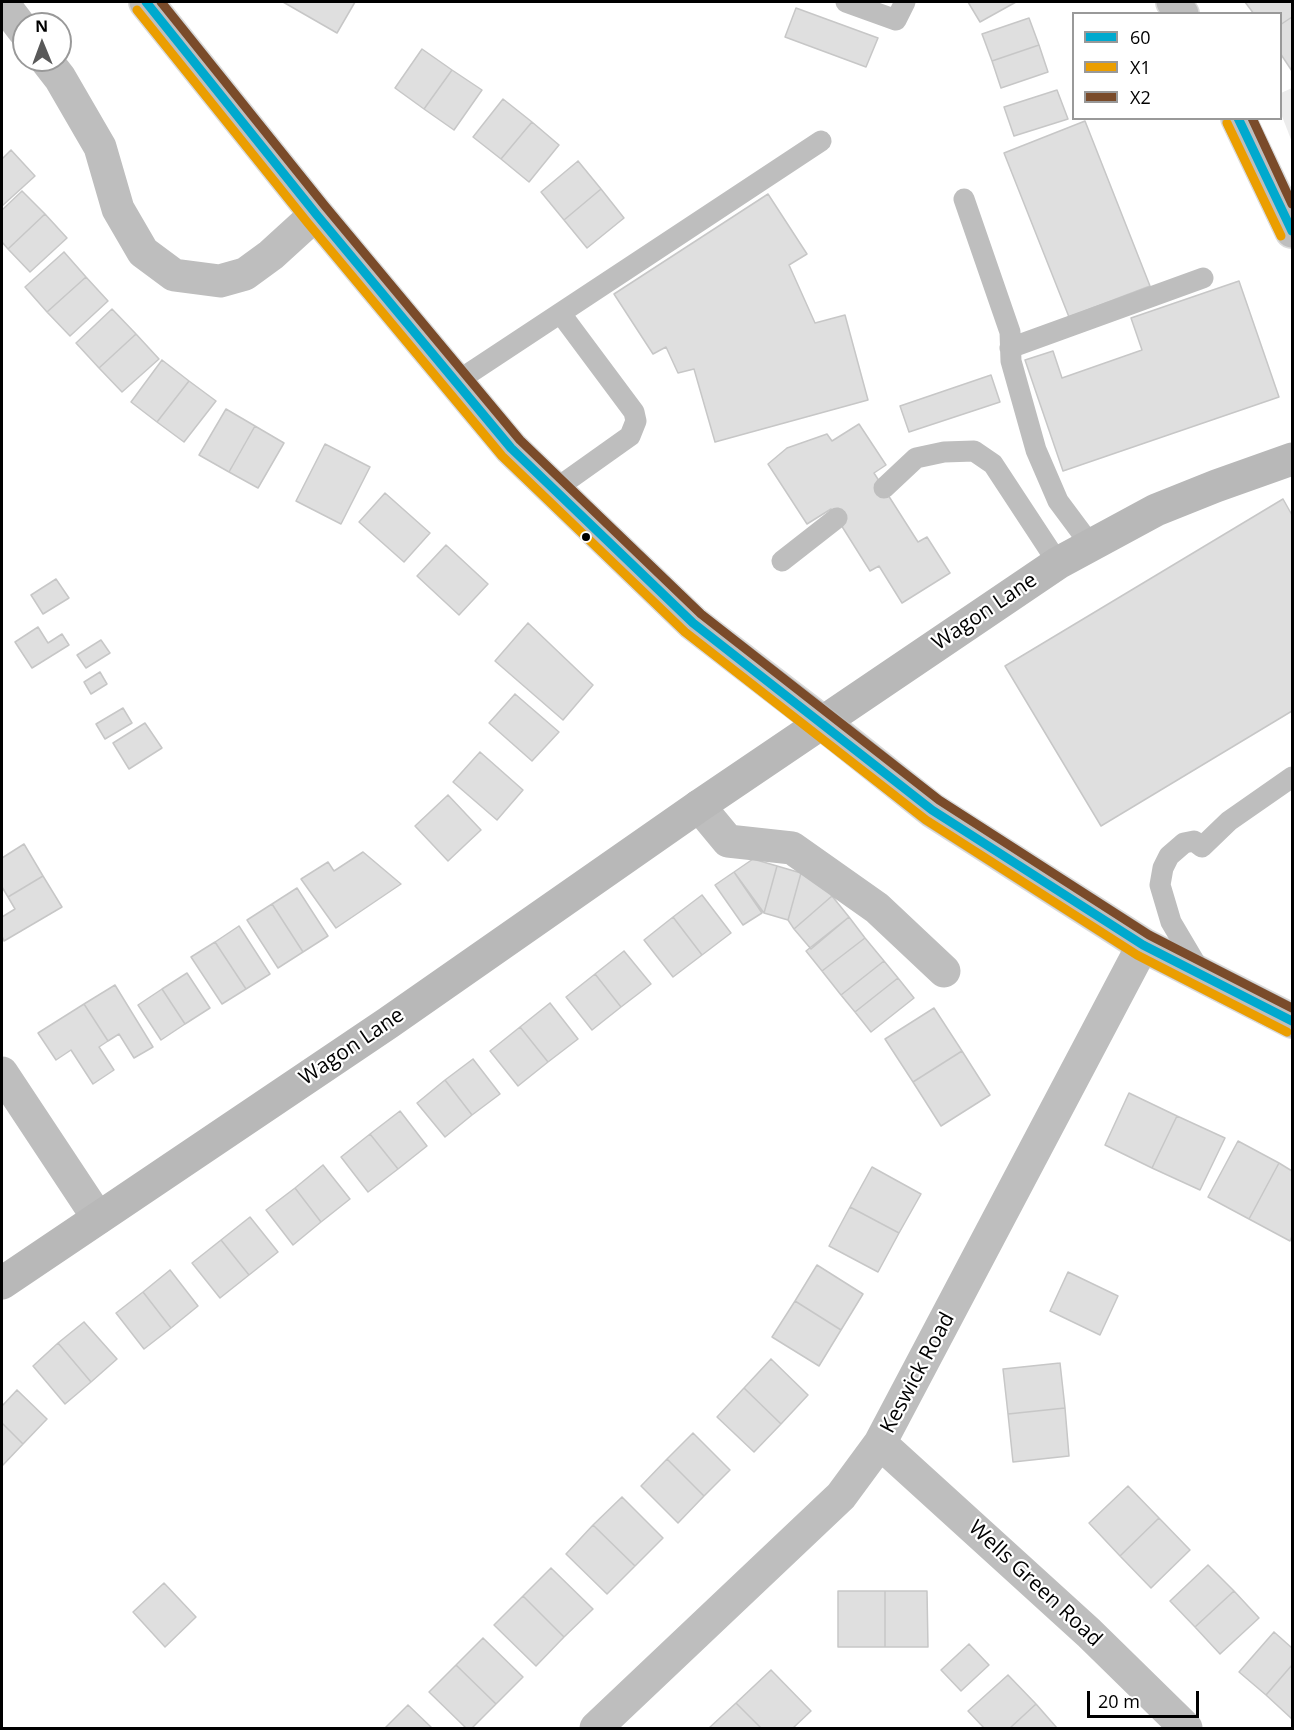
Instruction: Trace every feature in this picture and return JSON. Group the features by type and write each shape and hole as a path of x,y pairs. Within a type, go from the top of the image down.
{"main road":[{"path":"2,2 12,15"},
{"path":"146,2 316,214 511,448 693,623 823,723 920,802 1143,945 1293,1021"},
{"path":"55,72 100,147 118,209 142,252 174,275 220,281 245,274 271,255 316,214"},
{"path":"1239,120 1293,231"},
{"path":"699,806 728,842 792,848 877,908 944,971"},
{"name":"Keswick Road","path":"596,1728 841,1496 880,1443 1143,945"},
{"path":"2,1073 98,1218"},
{"name":"Wells Green Road","path":"880,1443 1089,1633 1186,1728"}],"street":[{"name":"Wagon Lane","path":"2,1283 388,1023 699,806 1058,563 1156,510 1293,459"}],"lane":[{"path":"846,2 896,20 905,2"},
{"path":"456,381 821,141"},
{"path":"964,199 1010,332 1011,361 1045,473 1058,501 1090,544"},
{"path":"1010,348 1203,278"},
{"path":"554,490 630,436 636,421 634,412 561,314"},
{"path":"884,488 915,458 944,452 974,451 993,464 1058,563"},
{"path":"782,561 837,518"},
{"path":"1203,975 1171,922 1160,885 1163,868 1169,856 1184,843 1194,842 1202,847 1229,821 1293,777"}],"shaded area":[{"path":"1292,88 1292,142 1282,116 1282,93"}],"building":[{"path":"283,2 355,2 337,33"},
{"path":"968,2 1016,2 980,22"},
{"path":"1245,2 1292,2 1292,17 1282,24 1282,12 1252,12"},
{"path":"796,8 878,38 866,67 785,37"},
{"path":"1292,17 1292,71 1282,56 1282,24"},
{"path":"1029,18 1039,45 992,61 982,34"},
{"path":"1039,45 1048,72 1001,88 992,61"},
{"path":"422,49 452,70 424,109 395,88"},
{"path":"452,70 482,90 454,130 424,109"},
{"path":"1057,90 1068,119 1014,136 1004,107"},
{"path":"503,99 532,122 501,159 473,137"},
{"path":"1085,121 1150,286 1069,317 1004,153"},
{"path":"532,122 559,145 529,182 501,159"},
{"path":"11,150 35,176 2,206 2,159"},
{"path":"578,161 601,189 564,220 541,192"},
{"path":"601,189 624,218 587,248 564,220"},
{"path":"22,191 45,214 8,249 2,242 2,210"},
{"path":"768,194 807,254 789,265 815,323 845,315 868,400 715,442 694,369 678,373 666,347 653,354 614,294"},
{"path":"45,214 67,238 30,272 8,249"},
{"path":"64,252 86,277 47,312 25,287"},
{"path":"86,277 108,301 70,336 47,312"},
{"path":"1239,281 1279,397 1063,471 1025,360 1053,351 1062,378 1142,350 1131,318"},
{"path":"112,309 136,334 99,368 76,343"},
{"path":"136,334 159,359 122,392 99,368"},
{"path":"162,360 189,381 157,422 131,402"},
{"path":"991,375 1000,402 909,432 900,406"},
{"path":"189,381 216,401 184,442 157,422"},
{"path":"226,409 255,426 229,472 199,455"},
{"path":"859,424 886,465 874,473 918,542 927,537 950,573 902,603 879,566 870,571 831,509 807,524 768,464 787,448 827,434 832,441"},
{"path":"255,426 284,443 258,488 229,472"},
{"path":"325,444 370,467 341,524 296,501"},
{"path":"385,493 430,533 404,562 359,522"},
{"path":"1283,499 1292,515 1292,711 1101,826 1005,666"},
{"path":"446,545 488,584 459,615 417,576"},
{"path":"56,579 69,598 43,614 31,595"},
{"path":"528,623 593,685 563,720 495,661"},
{"path":"38,627 48,643 62,634 69,645 32,668 15,642"},
{"path":"101,640 110,653 86,668 77,655"},
{"path":"100,672 107,684 91,694 84,682"},
{"path":"515,694 559,732 532,761 489,723"},
{"path":"123,708 132,723 105,739 96,724"},
{"path":"145,723 162,748 129,769 113,743"},
{"path":"480,752 523,790 497,820 453,782"},
{"path":"448,795 481,830 448,861 415,826"},
{"path":"24,844 43,876 8,897 2,887 2,858"},
{"path":"363,852 401,884 336,928 301,879 328,862 334,871"},
{"path":"753,859 777,866 764,913 734,872"},
{"path":"777,866 801,873 788,920 764,913"},
{"path":"734,872 762,913 743,925 715,885"},
{"path":"801,873 817,877 832,896 794,929 788,920"},
{"path":"43,876 62,907 4,941 2,917 15,909 8,897"},
{"path":"297,888 328,936 303,952 272,904"},
{"path":"702,895 731,933 702,955 673,917"},
{"path":"832,896 849,917 811,949 794,929"},
{"path":"272,904 303,952 278,968 247,920"},
{"path":"673,917 702,955 673,977 644,940"},
{"path":"849,917 865,938 822,971 806,951"},
{"path":"239,926 270,974 246,989 215,942"},
{"path":"865,938 884,961 841,995 822,971"},
{"path":"215,942 246,989 222,1004 191,957"},
{"path":"624,951 651,984 621,1007 595,974"},
{"path":"884,961 898,978 855,1012 841,995"},
{"path":"187,973 210,1008 185,1024 162,989"},
{"path":"595,974 621,1007 592,1030 566,997"},
{"path":"898,978 914,998 871,1032 855,1012"},
{"path":"115,985 153,1047 134,1058 119,1034 108,1041 84,1004"},
{"path":"162,989 185,1024 161,1040 138,1005"},
{"path":"550,1003 578,1039 548,1062 520,1027"},
{"path":"84,1004 108,1041 99,1047 114,1070 93,1084 71,1050 56,1060 38,1033"},
{"path":"934,1008 962,1051 913,1082 885,1039"},
{"path":"520,1027 548,1062 518,1086 490,1051"},
{"path":"962,1051 990,1095 941,1126 913,1082"},
{"path":"473,1059 500,1094 472,1115 445,1080"},
{"path":"445,1080 472,1115 445,1137 417,1103"},
{"path":"1129,1093 1177,1116 1152,1168 1105,1145"},
{"path":"400,1111 427,1146 398,1169 370,1134"},
{"path":"1177,1116 1225,1138 1200,1190 1152,1168"},
{"path":"370,1134 398,1169 368,1192 341,1157"},
{"path":"1238,1141 1279,1163 1249,1219 1208,1197"},
{"path":"1279,1163 1292,1171 1292,1236 1290,1241 1249,1219"},
{"path":"323,1165 350,1199 321,1222 295,1188"},
{"path":"872,1167 921,1194 899,1233 850,1207"},
{"path":"295,1188 321,1222 293,1245 266,1210"},
{"path":"850,1207 899,1233 878,1272 829,1246"},
{"path":"250,1217 278,1252 249,1275 221,1240"},
{"path":"221,1240 249,1275 220,1298 192,1263"},
{"path":"817,1265 863,1294 841,1330 795,1301"},
{"path":"170,1270 198,1306 171,1328 143,1292"},
{"path":"1068,1272 1118,1296 1100,1335 1050,1311"},
{"path":"143,1292 171,1328 144,1349 116,1313"},
{"path":"795,1301 841,1330 819,1366 772,1337"},
{"path":"84,1322 117,1359 91,1382 58,1343"},
{"path":"58,1343 91,1382 65,1404 33,1366"},
{"path":"771,1359 808,1395 781,1424 744,1388"},
{"path":"1060,1363 1065,1408 1008,1414 1003,1369"},
{"path":"744,1388 781,1424 754,1452 717,1417"},
{"path":"17,1390 47,1419 23,1444 2,1423 2,1406"},
{"path":"1065,1408 1069,1456 1013,1462 1008,1414"},
{"path":"2,1423 23,1444 2,1466"},
{"path":"693,1433 730,1470 704,1496 667,1459"},
{"path":"667,1459 704,1496 678,1523 641,1486"},
{"path":"1128,1486 1159,1518 1120,1556 1089,1523"},
{"path":"622,1497 663,1538 635,1566 593,1525"},
{"path":"1159,1518 1190,1550 1151,1588 1120,1556"},
{"path":"593,1525 635,1566 607,1594 566,1554"},
{"path":"1208,1565 1234,1591 1195,1627 1170,1601"},
{"path":"551,1568 593,1609 564,1637 523,1596"},
{"path":"164,1583 196,1617 165,1647 133,1612"},
{"path":"838,1591 885,1591 885,1647 838,1647"},
{"path":"885,1591 927,1591 928,1647 885,1647"},
{"path":"1234,1591 1259,1618 1220,1654 1195,1627"},
{"path":"523,1596 564,1637 536,1666 494,1625"},
{"path":"1274,1632 1292,1648 1292,1665 1266,1695 1239,1672"},
{"path":"483,1638 523,1677 496,1704 456,1665"},
{"path":"969,1644 989,1665 961,1691 941,1670"},
{"path":"456,1665 496,1704 472,1728 466,1728 429,1692"},
{"path":"1292,1665 1292,1719 1266,1695"},
{"path":"771,1670 811,1711 793,1728 761,1728 736,1703"},
{"path":"1008,1675 1036,1704 1010,1728 984,1728 968,1711"},
{"path":"736,1703 761,1728 709,1728"},
{"path":"1036,1704 1057,1728 1010,1728"},
{"path":"408,1705 432,1728 385,1728"}],"transit line":[{"name":"60","path":"146,2 316,214 511,448 693,623 932,810 1143,945 1292,1021"},
{"name":"X2","path":"161,2 325,206 520,440 701,614 939,800 1149,935 1292,1008"},
{"name":"X1","path":"137,10 307,222 502,456 685,632 926,820 1137,955 1287,1032"},
{"name":"60","path":"1239,120 1292,231"},
{"name":"X2","path":"1253,120 1292,204"},
{"name":"X1","path":"1227,123 1281,236"}]}
